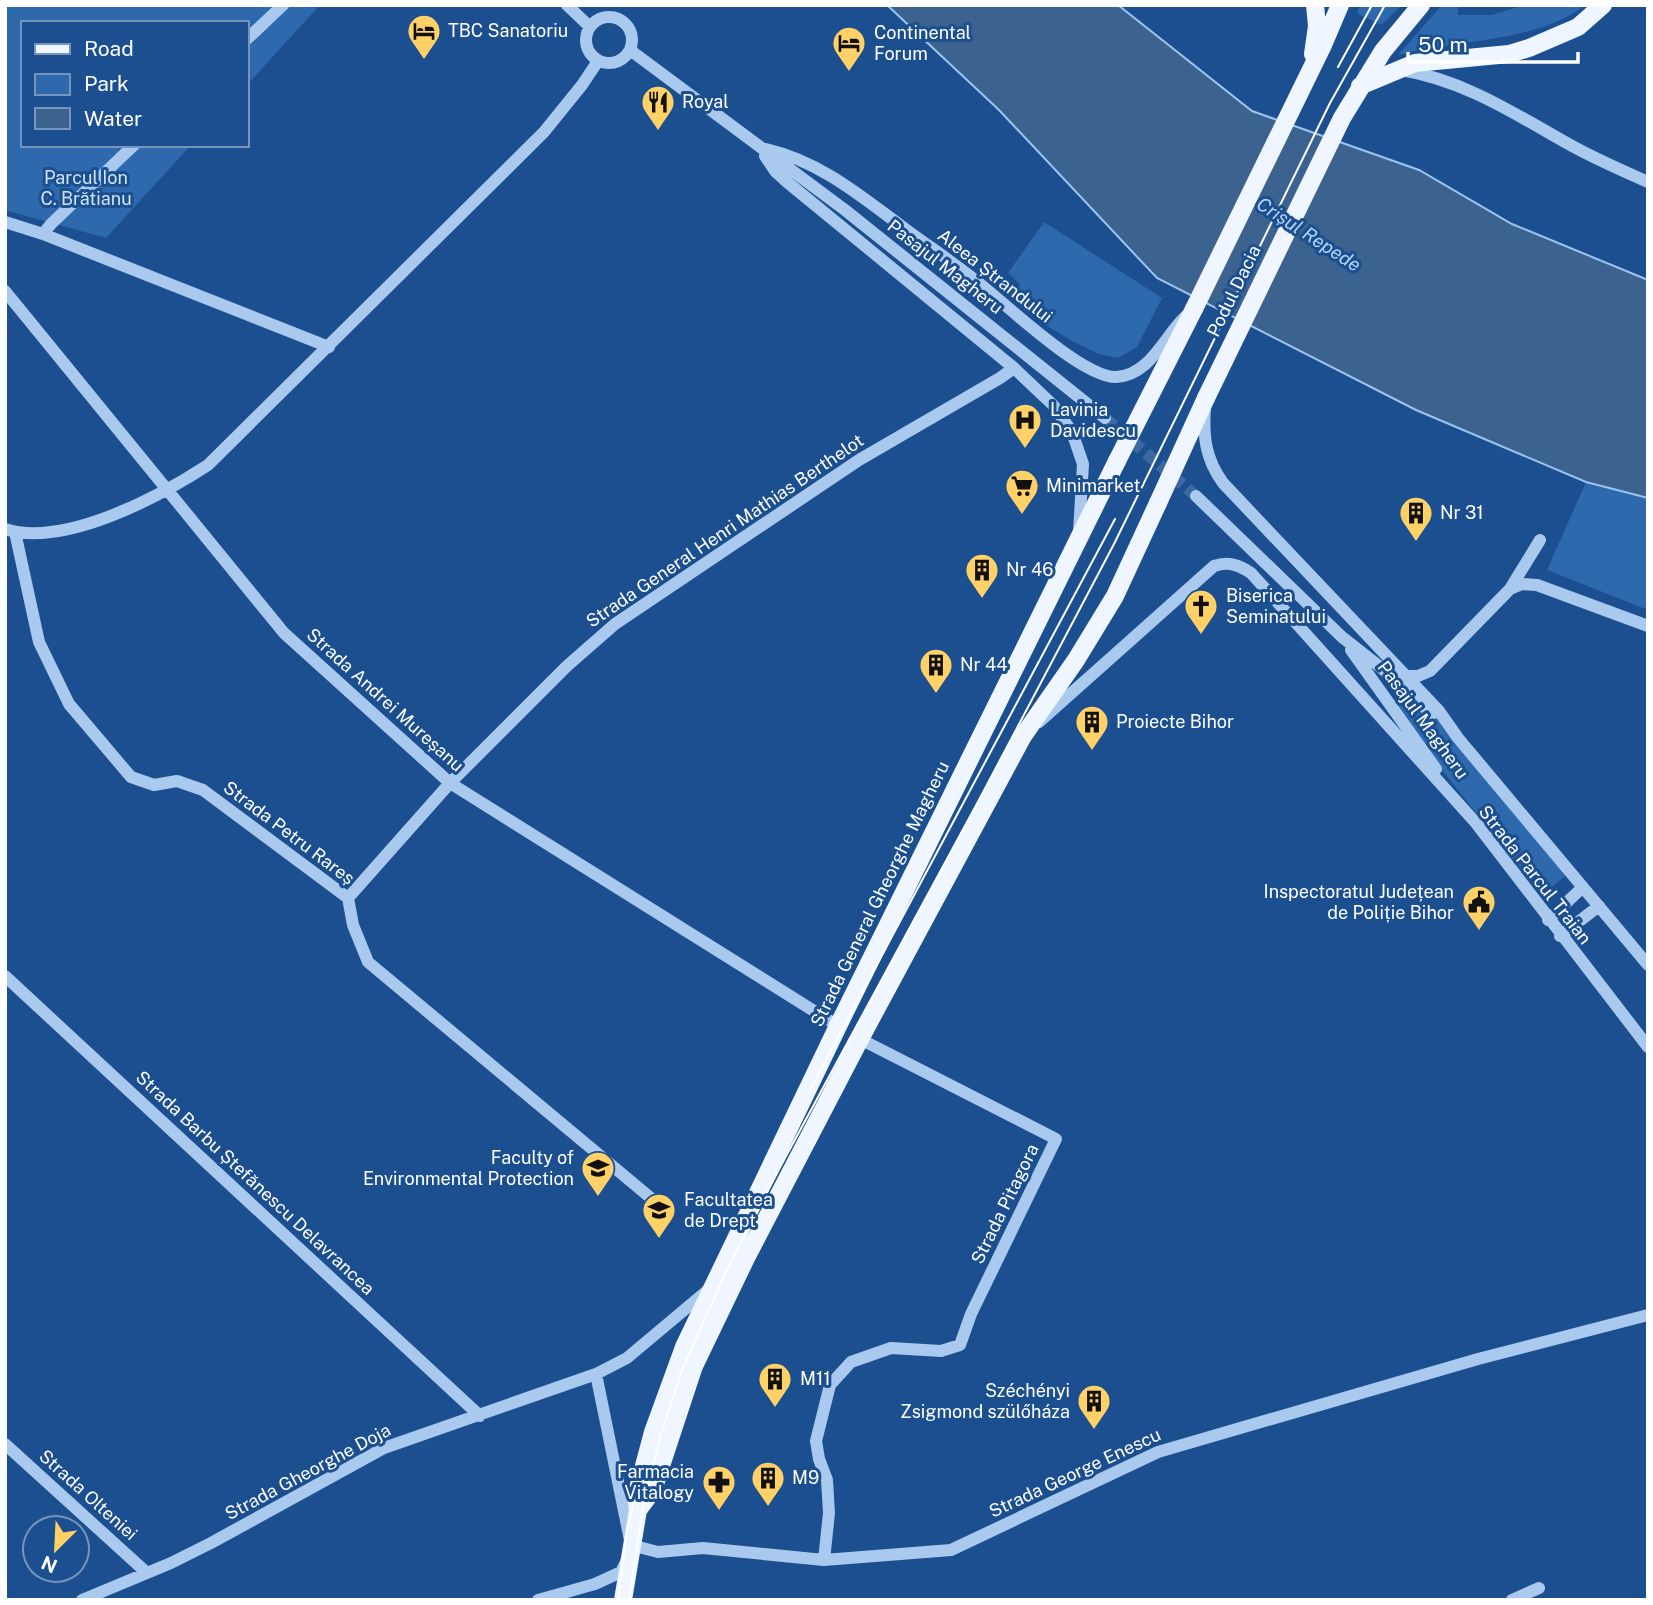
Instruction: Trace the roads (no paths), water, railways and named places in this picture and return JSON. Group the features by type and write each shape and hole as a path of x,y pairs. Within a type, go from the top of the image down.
{"main road":[{"path":"1315,5 1317,26"},
{"path":"1311,69 1317,26 1324,5"},
{"name":"Podul Dacia","path":"1194,309 1340,5"},
{"name":"Podul Dacia","path":"1219,370 1342,117 1383,51 1421,5"},
{"path":"1360,86 1395,70 1434,60 1519,51 1578,27 1603,5"},
{"name":"Strada General Gheorghe Magheru","path":"623,1600 638,1510 636,1496 653,1432 672,1376 838,1026 1078,536 1194,309"},
{"name":"Strada General Gheorghe Magheru","path":"638,1510 653,1490 680,1404 709,1331 860,1039 1023,736 1076,660 1115,596 1219,370"}],"street":[{"path":"248,38 283,5"},
{"path":"567,5 590,27"},
{"path":"602,18 618,19 629,29 632,36 629,50 625,57 612,63 598,61 587,50 585,42 590,27 602,18"},
{"name":"Aleea Ștrandului","path":"629,50 761,148 775,171 787,182 1014,368 1053,405 1065,420 1078,445 1083,472 1078,536"},
{"path":"10,530 62,530 122,512 168,491 208,465 544,132 598,61"},
{"path":"1395,70 1427,76 1465,88 1578,149 1648,182"},
{"path":"43,234 132,147"},
{"name":"Aleea Ștrandului","path":"761,148 803,160 834,176 983,286 1073,358 1098,374 1118,377 1146,363 1194,309"},
{"name":"Pasajul Magheru","path":"761,148 845,210 1105,418"},
{"path":"5,222 43,234 329,347"},
{"name":"Strada Andrei Mureșanu","path":"5,291 284,634 450,783 838,1026"},
{"name":"Strada General Henri Mathias Berthelot","path":"348,898 450,783 567,666 615,624 867,455 1000,379 1014,368"},
{"name":"Strada Parcul Traian","path":"1206,398 1205,446 1211,467 1217,475 1439,711 1458,738 1648,965"},
{"name":"Pasajul Magheru","path":"1196,496 1342,637 1389,674 1458,738"},
{"name":"Strada Petru Rareș","path":"10,530 39,642 69,704 131,778 154,785 177,781 203,790 348,898 353,925 368,962 659,1204"},
{"path":"1405,676 1412,677 1430,671 1510,589 1540,540"},
{"name":"Strada Parcul Traian","path":"1023,736 1214,566 1226,562 1251,572 1476,824 1560,936 1648,1046"},
{"path":"1510,589 1522,584 1537,585 1648,626"},
{"name":"Pasajul Magheru","path":"1342,637 1476,824"},
{"path":"1548,920 1583,887"},
{"path":"1560,936 1599,905"},
{"name":"Strada Barbu Ștefănescu Delavrancea","path":"5,976 480,1416"},
{"name":"Strada Pitagora","path":"824,1560 829,1513 827,1480 818,1459 816,1441 830,1385 851,1362 891,1348 941,1351 960,1345 971,1314 1056,1139 860,1039"},
{"name":"Strada Gheorghe Doja","path":"82,1600 172,1563 384,1448 596,1374 627,1357 715,1284"},
{"name":"Strada George Enescu","path":"630,1550 658,1552 703,1548 824,1560 951,1550 1158,1452 1478,1359 1648,1315"},
{"path":"538,1600 595,1584 621,1572 630,1550 596,1374"},
{"name":"Strada Olteniei","path":"5,1444 147,1573"},
{"path":"1512,1600 1539,1588"}],"water":[{"name":"Crișul Repede","path":"887,5 1118,5 1252,111 1419,170 1512,224 1648,280 1648,498 1586,482 1416,410 1157,278 999,110"}],"tunnel":[{"path":"1105,418 1196,496"}],"tram line":[{"path":"1338,67 1372,5"},
{"path":"629,1600 644,1501 660,1438 682,1370 729,1265 1114,544 1330,103 1385,5"},
{"path":"810,1090 1115,519"},
{"path":"618,1600 627,1530 635,1496"}],"place":[{"name":"TBC Sanatoriu","path":"424,61"},
{"name":"Continental Forum","path":"849,73"},
{"name":"Royal","path":"658,132"},
{"name":"Lavinia Davidescu","path":"1025,450"},
{"name":"Minimarket","path":"1022,516"},
{"name":"Nr 31","path":"1416,543"},
{"name":"Nr 46","path":"982,600"},
{"name":"Biserica Seminatului","path":"1201,636"},
{"name":"Nr 44","path":"936,695"},
{"name":"Proiecte Bihor","path":"1092,752"},
{"name":"Inspectoratul Județean de Poliție Bihor","path":"1479,932"},
{"name":"Faculty of Environmental Protection","path":"598,1198"},
{"name":"Facultatea de Drept","path":"659,1240"},
{"name":"M11","path":"775,1409"},
{"name":"Széchényi Zsigmond szülőháza","path":"1094,1431"},
{"name":"M9","path":"768,1508"},
{"name":"Farmacia Vitalogy","path":"719,1512"}],"park label":[{"name":"Parcul Ion C. Brătianu","path":"86,188"}]}
